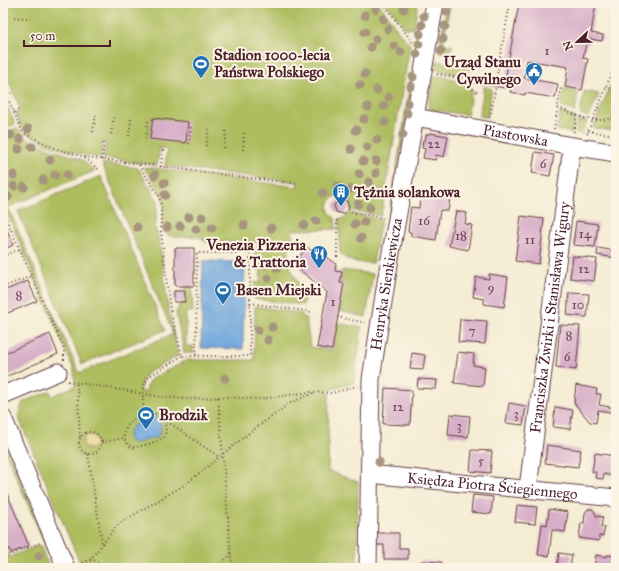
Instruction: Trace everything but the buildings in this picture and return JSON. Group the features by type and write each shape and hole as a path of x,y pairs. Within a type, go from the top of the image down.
{"street":[{"name":"Henryka Sienkiewicza","path":"368,568 371,378 388,270 435,3"},
{"name":"Piastowska","path":"415,117 577,141 616,153"},
{"name":"Franciszka Żwirki i Stanisława Wigury","path":"528,488 577,141"},
{"path":"3,395 61,368"},
{"path":"3,418 70,567"},
{"name":"Księdza Piotra Ściegiennego","path":"369,474 528,488 616,498"}],"path":[{"path":"383,3 414,44"},
{"path":"496,81 510,3"},
{"path":"14,17 34,19"},
{"path":"577,141 588,131 616,63"},
{"path":"432,73 460,78 478,94"},
{"path":"489,122 496,86"},
{"path":"606,86 616,92"},
{"path":"3,87 22,131 25,134 57,149 102,160 298,184"},
{"path":"554,134 561,88"},
{"path":"6,95 13,92"},
{"path":"558,108 592,121 603,121 616,117"},
{"path":"14,112 20,109"},
{"path":"93,132 96,114"},
{"path":"577,115 577,141"},
{"path":"111,134 114,117"},
{"path":"129,136 131,119"},
{"path":"146,138 148,120"},
{"path":"189,144 191,126"},
{"path":"206,146 209,128"},
{"path":"224,148 226,130"},
{"path":"588,131 616,135"},
{"path":"243,150 244,132"},
{"path":"102,160 104,142"},
{"path":"161,167 163,148"},
{"path":"85,157 98,169"},
{"path":"139,165 159,196 161,202 160,232 170,309 182,356"},
{"path":"3,212 64,349 61,368 67,381 77,384 186,399 218,397 260,399 302,392 332,393 360,386"},
{"path":"351,212 385,218"},
{"path":"337,219 337,257"},
{"path":"3,256 20,249"},
{"path":"144,413 143,393 146,380 182,356 196,356 250,356 250,253 196,253 196,356"},
{"path":"3,287 32,276"},
{"path":"250,303 312,312"},
{"path":"337,317 367,324"},
{"path":"77,384 79,442 81,448 88,454 96,453 99,450 102,442 100,437 91,433 85,434 80,438"},
{"path":"70,567 90,560 117,525 186,484 286,406 300,398 317,392"},
{"path":"218,397 232,568"},
{"path":"163,419 166,429 165,434 160,440 134,448 128,445 124,438 124,431 127,426 144,413 156,413 219,457"},
{"path":"102,442 124,438"},
{"path":"88,454 102,544"},
{"path":"3,540 10,555 41,542"},
{"path":"216,568 231,554"},
{"path":"90,560 97,562 104,568"}],"green space":[{"name":"Stadion 1000-lecia Państwa Polskiego","path":"3,3 379,3 410,45 381,216 351,210 351,203 348,199 350,196 344,193 343,195 333,197 329,202 329,212 335,218 336,229 292,230 293,242 205,242 200,237 175,237 168,235 163,229 162,225 164,207 163,199 144,167 297,187 298,182 165,166 167,149 160,148 157,165 104,158 106,142 103,142 101,158 60,148 38,140 30,135 21,126 16,112 21,110 3,69"},
{"path":"386,3 418,3 413,28 406,29"},
{"path":"447,3 450,3 443,44 453,46 447,52 439,52"},
{"path":"436,61 470,67 468,76 435,70"},
{"path":"616,72 616,131 593,128"},
{"path":"412,73 415,73 381,265"},
{"path":"433,75 460,80 472,90 467,115 428,109"},
{"path":"484,87 492,89 487,117 479,116"},
{"path":"564,89 578,92 575,112 561,106"},
{"path":"584,91 599,94 589,117 580,114"},
{"path":"3,96 15,124 3,129"},
{"path":"560,112 575,117 572,133 557,130"},
{"path":"578,119 587,121 582,134 576,133"},
{"path":"16,128 28,139 83,160 94,171 8,207 79,373 173,334 102,163 138,168 158,201 155,232 157,232 168,307 178,356 147,373 142,381 140,391 146,392 148,383 151,379 187,360 254,360 255,306 302,314 302,318 306,318 310,347 332,350 337,323 362,327 354,383 329,390 328,471 358,482 357,568 82,568 18,416 23,402 50,391 52,396 75,386 74,370 3,204 3,134"},
{"path":"101,176 165,330 82,364 18,211"},
{"path":"350,213 381,220 373,263 346,259 340,252 339,219 345,218"},
{"path":"289,247 288,258 290,267 304,295 303,305 255,299 255,282 260,283 261,269 255,268 255,248"},
{"path":"342,270 373,274 366,317 339,311 343,283 340,283"},
{"path":"185,286 192,286 193,312 186,312 186,346 193,346 193,353 184,353 176,313 179,306 185,302"},
{"path":"3,438 58,568 55,568 3,446"},
{"path":"3,544 9,557 40,545 49,568 3,568"}],"sand":[{"path":"87,435 93,435 97,439 97,445 93,449 87,449 83,445 83,439"}],"water":[{"name":"Basen Miejski","path":"203,261 245,262 243,349 201,348"},
{"name":"Brodzik","path":"148,416 152,416 158,420 161,431 156,438 146,439 139,443 132,443 128,438 130,430 138,421"}],"place":[{"name":"Stadion 1000-lecia Państwa Polskiego","path":"201,79"},
{"name":"Urząd Stanu Cywilnego","path":"534,86"},
{"name":"Tężnia solankowa","path":"341,207"},
{"name":"Venezia Pizzeria & Trattoria","path":"319,269"},
{"name":"Basen Miejski","path":"223,305"},
{"name":"Brodzik","path":"146,430"}]}
